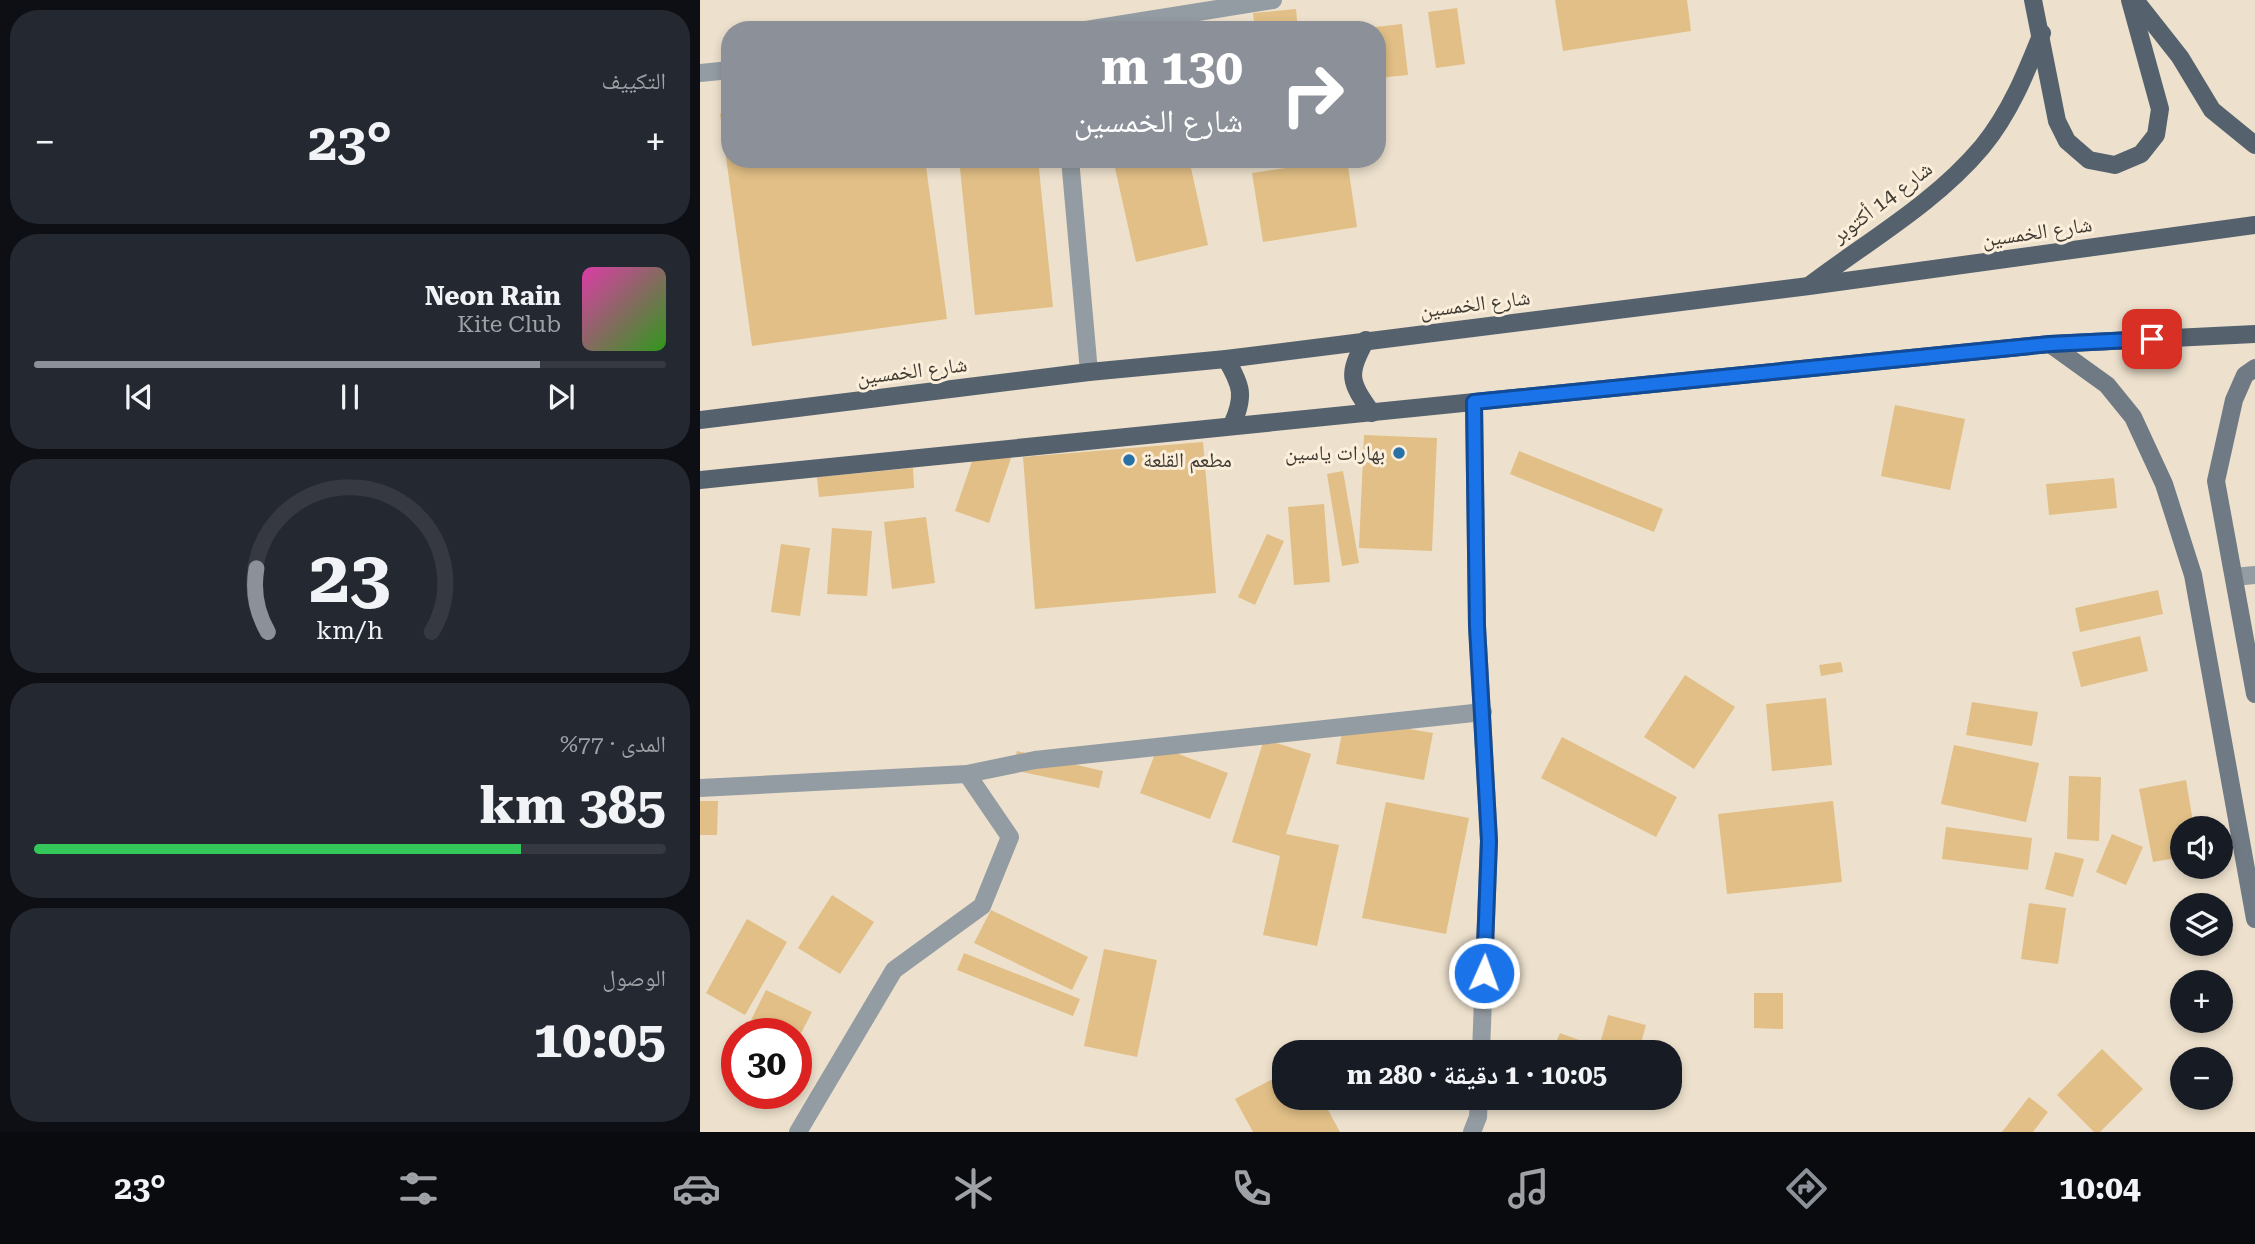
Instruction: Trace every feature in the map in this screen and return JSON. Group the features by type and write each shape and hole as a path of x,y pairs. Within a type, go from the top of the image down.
{"main road":[{"path":"2033,0 2042,33 2057,121 2067,141 2089,160 2115,165 2141,154 2156,135 2160,109 2133,0"},
{"path":"2133,0 2180,57 2212,110 2255,145"},
{"name":"شارع 14 أكتوبر","path":"1809,286 1938,191 1983,146 2018,92 2042,33"},
{"name":"شارع الخمسين","path":"700,420 1089,372 1226,359 1809,286 2255,225"},
{"path":"700,480 2050,344 2255,334"},
{"path":"1366,340 1352,365 1355,390 1372,413"},
{"path":"2050,344 2107,385 2133,417 2164,484 2193,575 2255,919"},
{"path":"1226,359 1239,381 1242,404 1232,425"},
{"path":"2255,368 2245,375 2234,400 2216,481 2255,694"}],"street":[{"path":"1142,21 1273,0"},
{"path":"700,73 721,71"},
{"path":"1071,168 1089,372"},
{"path":"1474,402 1477,626 1489,841 1481,1040"},
{"path":"2234,577 2255,575"},
{"path":"700,788 967,774 1035,760 1483,712"},
{"path":"798,1132 894,970 982,906 1010,836 967,774"},
{"path":"1472,1132 1478,1110"}],"building":[{"path":"1555,0 1687,0 1691,31 1563,51"},
{"path":"1457,8 1465,64 1436,68 1428,12"},
{"path":"1296,9 1297,21 1254,21 1253,13"},
{"path":"1402,24 1408,75 1386,77 1386,26"},
{"path":"727,168 926,168 947,319 752,346"},
{"path":"960,168 1039,168 1053,307 975,315"},
{"path":"1115,168 1191,168 1208,245 1136,262"},
{"path":"1286,168 1348,168 1357,227 1263,242 1252,173"},
{"path":"1895,405 1965,419 1950,490 1881,476"},
{"path":"1364,435 1437,438 1432,551 1359,548"},
{"path":"1203,442 1216,593 1035,609 1023,457"},
{"path":"977,447 1011,458 989,523 955,511"},
{"path":"1519,451 1663,509 1654,532 1510,474"},
{"path":"913,468 914,488 819,497 817,477"},
{"path":"1343,471 1359,563 1342,566 1327,474"},
{"path":"2114,478 2117,508 2049,515 2046,484"},
{"path":"1324,504 1330,582 1294,585 1288,507"},
{"path":"926,517 935,583 892,589 884,522"},
{"path":"832,528 872,531 867,596 827,594"},
{"path":"1267,534 1284,541 1255,605 1238,597"},
{"path":"781,544 810,548 800,616 771,612"},
{"path":"2158,590 2163,614 2080,632 2075,608"},
{"path":"2140,636 2148,671 2081,687 2072,652"},
{"path":"1841,662 1843,672 1821,676 1819,665"},
{"path":"1685,675 1735,707 1694,769 1644,737"},
{"path":"1826,698 1832,765 1772,771 1766,704"},
{"path":"1972,702 2038,712 2032,746 1966,735"},
{"path":"1345,718 1433,733 1424,780 1336,764"},
{"path":"1562,737 1677,797 1656,837 1541,778"},
{"path":"1264,739 1311,754 1286,834 1339,845 1317,946 1263,935 1280,856 1232,842"},
{"path":"1954,745 2039,763 2026,822 1941,804"},
{"path":"1158,746 1228,773 1210,819 1140,793"},
{"path":"1017,751 1103,771 1099,788 1012,770"},
{"path":"2069,776 2101,777 2099,841 2067,839"},
{"path":"2186,780 2192,816 2170,816 2170,859 2153,862 2139,789"},
{"path":"700,801 718,801 717,835 700,835"},
{"path":"1833,801 1842,882 1727,894 1718,814"},
{"path":"1386,802 1469,818 1446,934 1362,918"},
{"path":"1946,827 2032,838 2028,870 1942,859"},
{"path":"2112,834 2143,847 2126,885 2096,872"},
{"path":"2055,852 2084,859 2073,897 2045,889"},
{"path":"832,895 874,922 840,974 798,948"},
{"path":"2029,903 2066,908 2058,964 2021,959"},
{"path":"991,910 1088,957 1072,990 974,943"},
{"path":"747,919 787,942 745,1015 706,993"},
{"path":"1104,949 1157,960 1137,1057 1084,1046"},
{"path":"964,953 1080,999 1073,1016 957,970"},
{"path":"766,990 812,1012 809,1018 752,1018"},
{"path":"1754,993 1783,993 1783,1029 1754,1028"},
{"path":"1608,1015 1646,1025 1642,1040 1601,1040"},
{"path":"1560,1033 1579,1040 1557,1040"},
{"path":"2102,1049 2143,1089 2100,1132 2094,1132 2057,1095"},
{"path":"1272,1079 1272,1110 1328,1110 1340,1132 1253,1132 1235,1099"},
{"path":"2029,1097 2048,1112 2033,1132 2002,1132"}],"place":[{"name":"بهارات ياسين","path":"1399,453"},
{"name":"مطعم القلعة","path":"1129,460"}],"route":[{"path":"1484,973 1489,841 1477,626 1474,402 2050,344 2152,339"}]}
